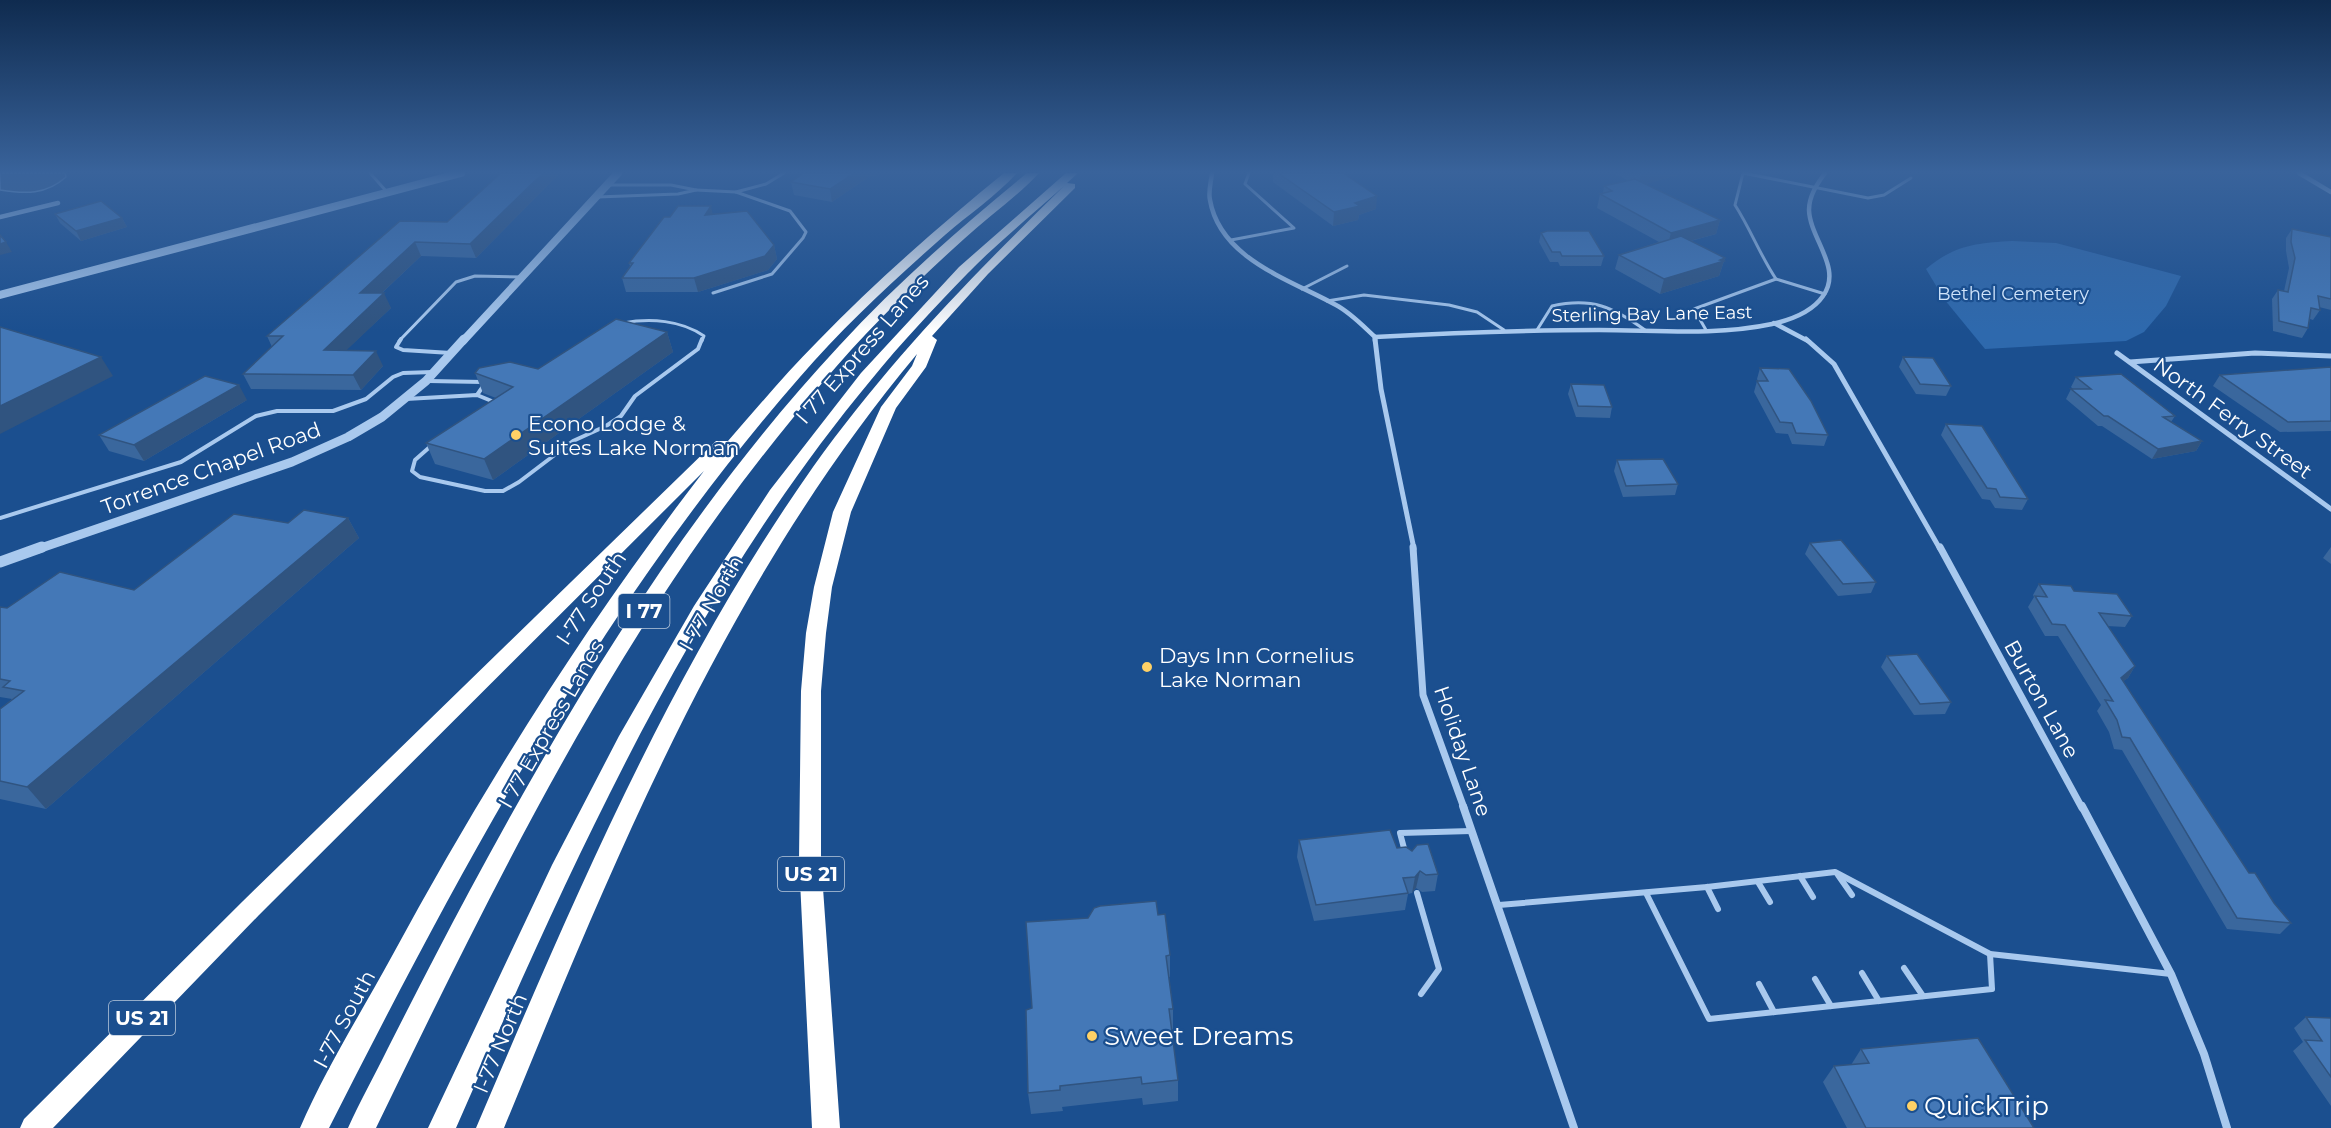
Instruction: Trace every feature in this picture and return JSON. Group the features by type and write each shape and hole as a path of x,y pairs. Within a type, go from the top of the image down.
{"highway":[{"name":"I-77 South","path":"314,1128 460,857 558,691 602,623 684,507 794,374 886,280 950,226"},
{"name":"I 77 Express Lanes","path":"362,1128 448,957 548,771 635,625 712,510 784,417 859,332 972,226"},
{"name":"I 77 Express Lanes","path":"442,1128 519,958 609,774 688,630 759,516 833,415 920,313 1011,226"},
{"name":"I-77 North","path":"490,1128 645,776 720,633 755,572 821,470 883,386 936,324 1030,226"},
{"name":"US 21","path":"827,1123 810,860 811,691 816,633 825,577 846,502 890,407 919,367 936,324"},
{"name":"US 21","path":"34,1128 259,900 794,374"}],"street":[{"path":"0,295 261,226"},
{"name":"Torrence Chapel Road","path":"0,562 292,462 348,437 382,417 426,381 570,226"},
{"path":"1218,226 1251,260 1353,316 1375,337"},
{"path":"1811,226 1829,272 1825,294"},
{"name":"Sterling Bay Lane East","path":"1375,337 1504,330 1706,330 1774,323 1812,306 1825,294"},
{"name":"Burton Lane","path":"1774,323 1814,344 1834,364 1873,429 2024,698 2171,974 2204,1054 2227,1128"},
{"name":"Holiday Lane","path":"1375,337 1382,389 1415,556 1419,661 1423,694 1499,905 1574,1128"},
{"path":"2129,362 2243,352 2331,356"},
{"name":"North Ferry Street","path":"2116,353 2331,509"}],"lane":[{"path":"713,293 772,274 797,246 806,232 801,226"},
{"path":"1231,240 1294,228 1291,226"},
{"path":"1748,226 1758,252 1776,279 1825,294"},
{"path":"1302,289 1347,266"},
{"path":"451,353 403,350 396,347 456,282 475,276 523,277"},
{"path":"1706,330 1694,309 1776,279"},
{"path":"1328,301 1364,295 1449,305 1477,312 1504,330"},
{"path":"1537,330 1552,306 1583,302 1616,308 1645,330"},
{"path":"442,439 415,460 412,471 420,477 485,491 503,491 519,482 573,441 606,426 621,416 635,396 698,349 704,336 698,330 654,320 641,319 616,326"},
{"path":"0,518 181,462 256,416 277,411 333,411 366,399 393,377 403,373 433,372"},
{"path":"426,381 486,382 477,395"},
{"path":"406,399 477,395 497,403 488,409"},
{"path":"1408,863 1400,833 1471,831"},
{"path":"1499,905 1646,893 1836,872 1990,954 2171,974"},
{"path":"1836,872 1852,895"},
{"path":"1800,876 1814,897"},
{"path":"1758,882 1770,902"},
{"path":"1707,887 1718,909"},
{"path":"1417,893 1438,969 1421,994"},
{"path":"1646,893 1709,1019 1992,989 1990,954"},
{"path":"1904,969 1923,996"},
{"path":"1862,973 1879,1001"},
{"path":"1815,979 1831,1006"},
{"path":"1759,984 1774,1012"}],"green space":[{"name":"Bethel Cemetery","path":"2012,241 2056,243 2181,276 2166,306 2144,332 2126,341 1985,349 1944,299 1926,269 1956,250 1988,243"}],"building":[{"path":"69,226 95,226 76,231"},
{"path":"395,226 489,226 470,244 415,242 360,293 384,293 324,350 376,351 353,375 243,374 283,336 267,336"},
{"path":"657,226 759,226 774,245 765,256 694,278 622,278 633,263 629,263"},
{"path":"1658,226 1699,226 1671,233"},
{"path":"2292,229 2331,237 2331,299 2318,296 2320,310 2311,308 2308,328 2279,321 2278,290 2288,292 2295,258 2291,242"},
{"path":"1589,231 1604,256 1562,256 1560,252 1552,252 1541,233"},
{"path":"0,235 6,242 0,244"},
{"path":"1681,236 1725,258 1720,260 1724,261 1664,279 1619,255"},
{"path":"616,319 667,332 484,459 426,443 513,387 475,373 479,368 510,362 538,369"},
{"path":"0,327 101,357 0,406"},
{"path":"1903,357 1933,358 1951,386 1920,384"},
{"path":"2331,367 2331,421 2288,422 2220,375"},
{"path":"1760,368 1789,369 1811,401 1828,435 1796,433 1792,423 1780,422 1757,381 1768,381"},
{"path":"2121,374 2175,416 2163,417 2202,441 2158,449 2108,416 2104,416 2071,389 2091,389 2076,377"},
{"path":"205,376 239,385 134,445 99,435"},
{"path":"1571,384 1604,385 1612,407 1578,406"},
{"path":"1946,424 1982,426 2028,499 2000,497 1996,489 1987,488"},
{"path":"1663,459 1678,484 1626,486 1617,460"},
{"path":"304,510 348,518 27,787 0,781 0,709 24,691 3,687 10,681 0,679 0,607 7,608 60,572 134,590 234,514 288,523"},
{"path":"1841,540 1876,582 1843,584 1810,543"},
{"path":"2039,584 2071,586 2074,591 2117,594 2132,616 2099,613 2135,666 2121,678 2249,873 2255,873 2274,903 2291,923 2237,918 2130,738 2122,737 2117,720 2105,700 2113,701 2065,625 2052,624 2035,596 2047,597"},
{"path":"1917,654 1951,702 1920,704 1887,656"},
{"path":"1390,830 1397,848 1406,847 1412,851 1417,845 1428,844 1438,874 1426,875 1420,871 1415,877 1403,878 1408,893 1316,905 1299,840"},
{"path":"1156,901 1158,915 1165,914 1170,955 1166,956 1173,1009 1169,1009 1178,1080 1142,1084 1141,1077 1060,1086 1060,1090 1028,1093 1026,1010 1032,1008 1026,922 1088,918 1094,908 1100,906"},
{"path":"2306,1017 2331,1018 2331,1077 2305,1040 2322,1041"},
{"path":"1978,1038 2034,1128 1866,1128 1834,1066 1869,1063 1861,1049"}],"place":[{"name":"Econo Lodge & Suites Lake Norman","path":"516,435"},
{"name":"Days Inn Cornelius Lake Norman","path":"1147,667"},
{"name":"Sweet Dreams","path":"1092,1036"},
{"name":"QuickTrip","path":"1912,1106"}]}
